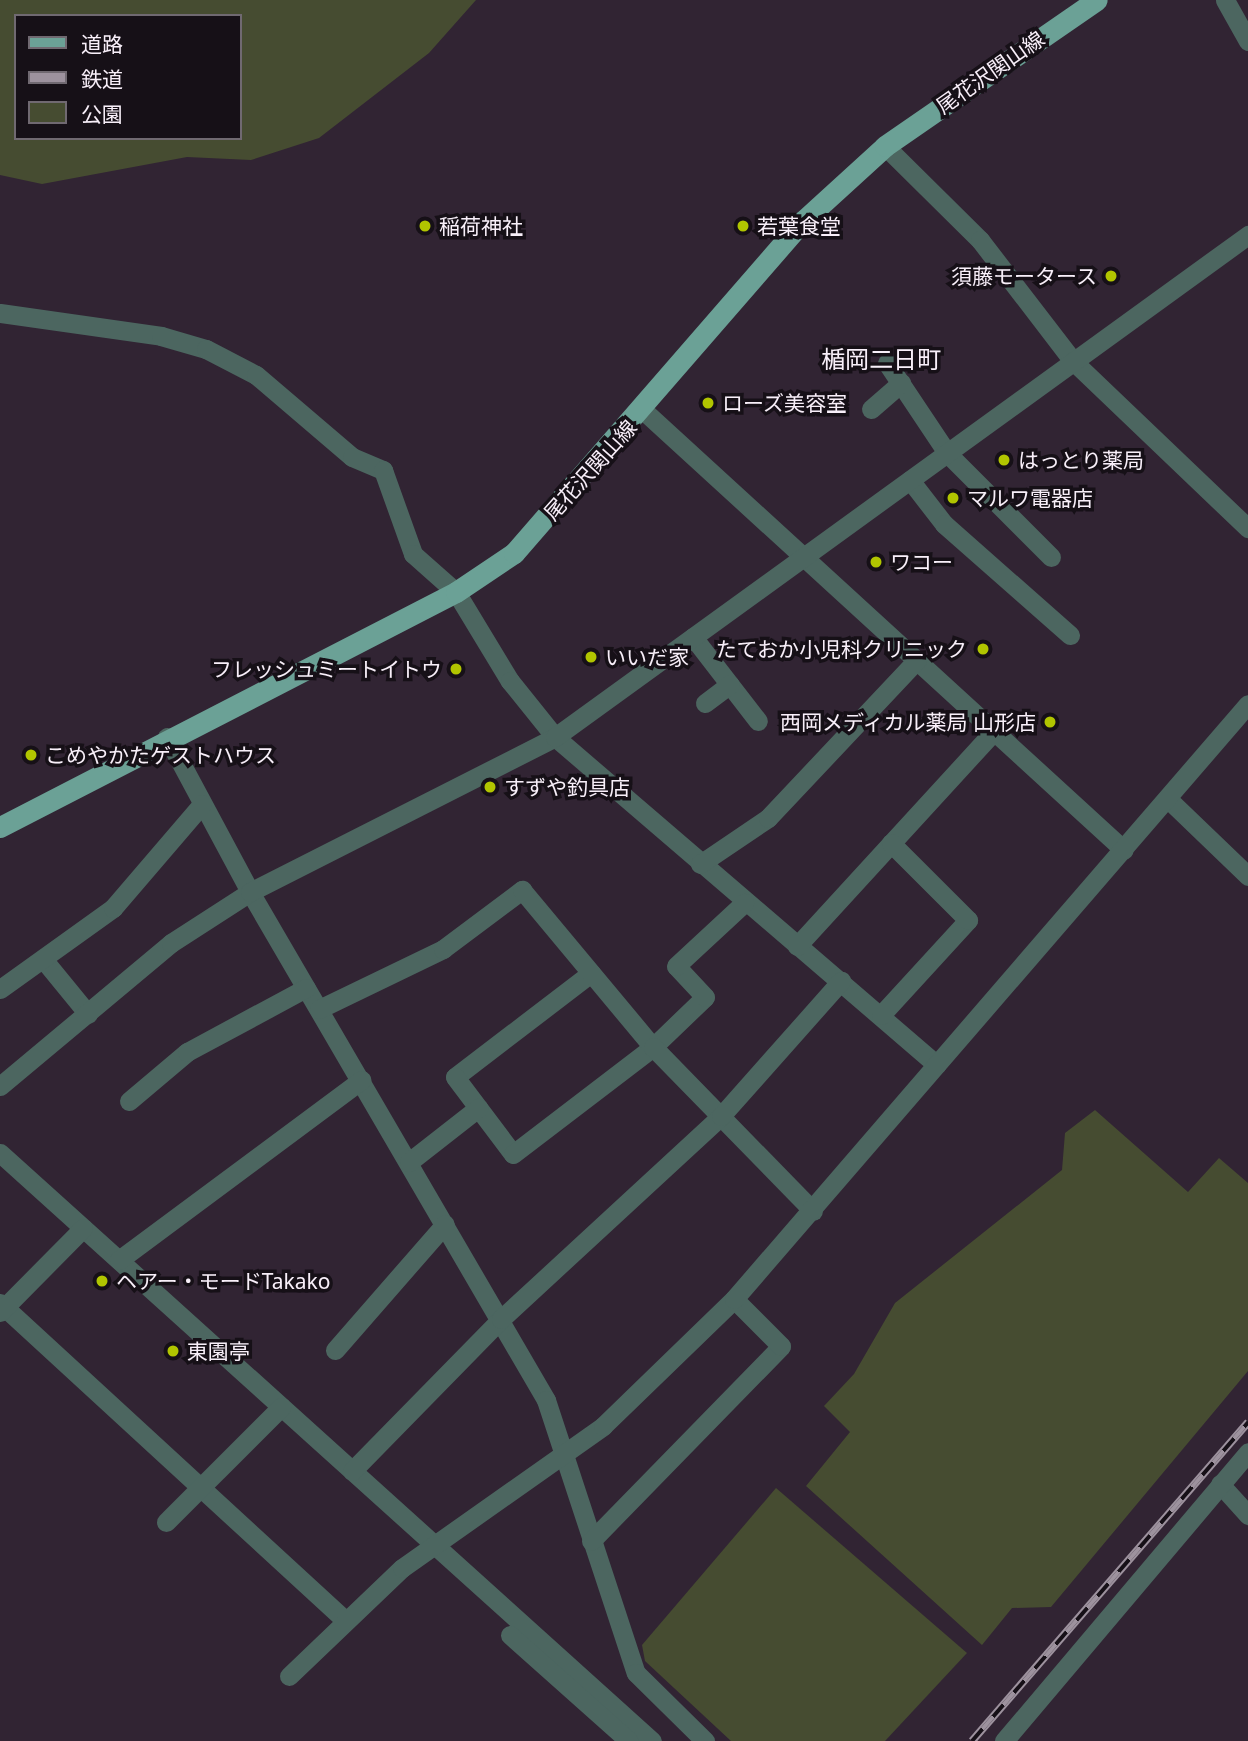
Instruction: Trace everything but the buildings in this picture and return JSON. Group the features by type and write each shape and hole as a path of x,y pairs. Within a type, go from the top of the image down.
{"main road":[{"name":"尾花沢関山線","path":"0,827 167,737 456,592 514,553 644,411 803,221 885,146 1097,0"}],"street":[{"path":"1225,0 1248,41"},
{"path":"885,146 980,240 1073,361 1248,528"},
{"path":"0,1086 171,943 250,892 555,737 1248,235"},
{"path":"0,313 161,336 206,349 256,375 352,457 383,470 413,554 456,592 510,681 555,737 937,1065"},
{"path":"887,363 947,453 1051,557"},
{"path":"871,409 901,383"},
{"path":"644,411 1124,850"},
{"path":"910,480 944,524 1070,635"},
{"path":"693,637 758,721"},
{"path":"700,864 768,818 917,660"},
{"path":"705,703 730,684"},
{"path":"289,1676 344,1619 434,1543 566,1455 734,1299 813,1211 1248,704"},
{"path":"797,946 994,731"},
{"path":"167,737 250,892 546,1400 636,1672 705,1741"},
{"path":"1168,799 1248,876"},
{"path":"0,989 113,908 202,804"},
{"path":"881,1015 968,920 891,843"},
{"path":"319,1009 443,949 522,890 653,1047 813,1211"},
{"path":"591,973 455,1077 513,1154 653,1047 705,997 676,966 744,902"},
{"path":"43,959 88,1014"},
{"path":"352,1471 501,1319 721,1116 841,981"},
{"path":"129,1101 187,1052 306,988"},
{"path":"119,1260 360,1080"},
{"path":"409,1162 478,1108"},
{"path":"0,1153 434,1543 503,1611 652,1741"},
{"path":"335,1350 445,1224"},
{"path":"83,1228 1,1308 344,1619"},
{"path":"591,1541 781,1346 734,1299"},
{"path":"166,1522 198,1484 281,1407"},
{"path":"1004,1741 1248,1452"},
{"path":"1220,1484 1248,1515"},
{"path":"503,1611 500,1626 629,1741"}],"green space":[{"path":"0,0 476,0 429,53 319,138 251,160 187,157 42,184 0,175"},
{"path":"1095,1110 1188,1192 1219,1158 1248,1183 1248,1371 1051,1607 1012,1608 982,1645 806,1486 850,1432 824,1406 854,1374 895,1303 1062,1170 1065,1133"},
{"path":"776,1488 967,1653 885,1741 731,1741 645,1661 642,1645"}],"railway":[{"path":"972,1741 1248,1422"}],"place":[{"name":"稲荷神社","path":"425,226"},
{"name":"若葉食堂","path":"743,226"},
{"name":"須藤モータース","path":"1111,276"},
{"name":"ローズ美容室","path":"708,403"},
{"name":"はっとり薬局","path":"1004,460"},
{"name":"マルワ電器店","path":"953,498"},
{"name":"ワコー","path":"876,562"},
{"name":"たておか小児科クリニック","path":"983,649"},
{"name":"いいだ家","path":"591,657"},
{"name":"フレッシュミートイトウ","path":"456,669"},
{"name":"西岡メディカル薬局 山形店","path":"1050,722"},
{"name":"こめやかたゲストハウス","path":"31,755"},
{"name":"すずや釣具店","path":"490,787"},
{"name":"ヘアー・モードTakako","path":"102,1281"},
{"name":"東園亭","path":"173,1351"}],"district":[{"name":"楯岡二日町","path":"881,359"}]}
